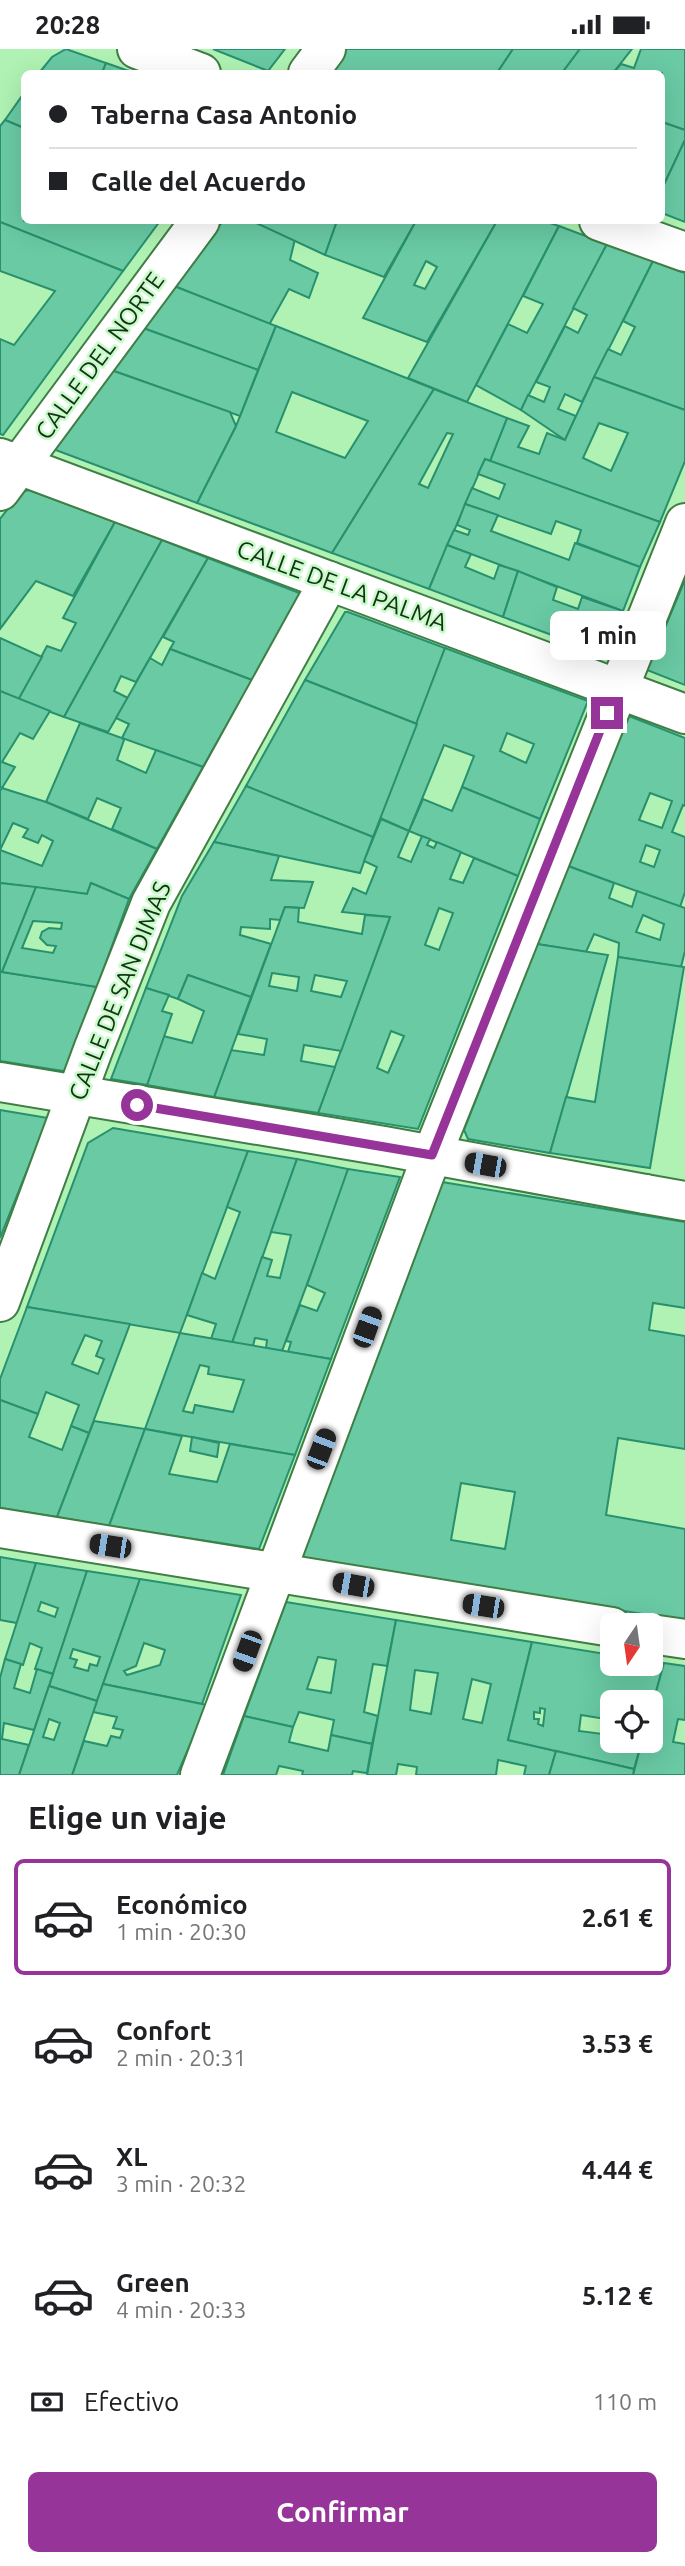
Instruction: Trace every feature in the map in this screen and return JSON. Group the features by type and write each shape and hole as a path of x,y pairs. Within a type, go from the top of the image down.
{"street":[{"path":"137,49 193,70"},
{"path":"310,70 326,49"},
{"name":"CALLE DEL NORTE","path":"6,471 198,224"},
{"path":"607,224 685,252"},
{"name":"CALLE DE LA PALMA","path":"6,471 329,581 685,714"},
{"path":"200,1775 432,1155 685,523"},
{"name":"CALLE DE SAN DIMAS","path":"0,1302 151,903 329,581"},
{"path":"0,1082 685,1201"},
{"path":"0,1528 600,1625"},
{"path":"663,1636 685,1639"}],"building":[{"path":"66,49 106,63 103,70 41,70 52,57"},
{"path":"213,49 285,49 269,70"},
{"path":"346,49 513,49 499,70 329,70"},
{"path":"513,49 580,49 564,70 499,70"},
{"path":"580,49 632,49 615,70 564,70"},
{"path":"641,49 685,49 685,130 665,123 665,70 616,70 621,64 634,68"},
{"path":"106,63 126,70 103,70"},
{"path":"21,97 21,127 5,120"},
{"path":"5,120 21,127 21,224 158,224 123,271 0,222 0,126"},
{"path":"665,123 685,130 685,140 665,183"},
{"path":"685,140 685,222 665,214 665,183"},
{"path":"0,222 123,271 3,435 0,434 0,339 14,345 55,291 0,271"},
{"path":"221,224 259,224 295,239 290,260 318,273 309,298 289,289 269,325 174,286"},
{"path":"258,224 336,224 325,255"},
{"path":"336,224 414,224 384,277 325,255"},
{"path":"414,224 495,224 427,342 363,318","holes":["426,261 437,267 425,289 414,285"]},
{"path":"495,224 559,226 467,402 408,378"},
{"path":"559,226 607,244 521,410 476,385 508,324 527,333 543,304 523,296"},
{"path":"607,244 653,261 582,402 565,394 558,409 576,416 565,440 521,410 528,395 544,402 550,387 536,382 565,326 578,333 587,315 573,308"},
{"path":"653,261 685,273 685,410 594,377 608,349 621,355 635,327 623,321"},
{"path":"174,286 276,326 258,370 143,328"},
{"path":"276,326 434,389 332,553 197,503 236,426","holes":["292,392 368,421 345,458 276,432"]},
{"path":"143,328 258,370 240,416 111,370"},
{"path":"111,370 230,412 236,426 197,503 53,449"},
{"path":"594,377 685,410 685,461 660,522 490,461 507,418 529,426 518,447 539,454 547,433 565,440","holes":["599,423 628,433 611,471 583,458"]},
{"path":"434,389 507,418 490,461 485,459 429,589 332,553","holes":["447,433 453,434 428,488 419,484"]},
{"path":"485,459 660,522 640,567 577,543 581,530 556,521 551,534 465,504 472,488 499,499 505,484 478,474"},
{"path":"29,490 115,522 73,596 36,581 0,629 0,519 21,492"},
{"path":"465,504 498,515 491,531 569,560 575,543 640,567 623,611 447,545 454,530 468,535 470,530 457,525"},
{"path":"115,522 162,540 64,717 18,700 47,646 61,651 76,623 63,618"},
{"path":"162,540 208,558 136,682 121,676 114,691 128,698 108,732 64,717"},
{"path":"447,545 471,554 465,567 494,579 499,565 518,571 503,617 429,589"},
{"path":"208,558 302,594 252,680 170,649 174,642 163,637"},
{"path":"518,571 557,587 553,600 578,609 582,597 623,611 606,655 503,617"},
{"path":"685,580 685,685 647,670"},
{"path":"345,612 445,648 417,724 305,680"},
{"path":"0,638 42,657 18,700 0,691"},
{"path":"445,648 588,701 540,819 462,787 474,756 444,745 409,831 380,818","holes":["507,733 534,744 526,763 500,751"]},
{"path":"170,649 252,680 203,767 122,738 129,724 116,718 150,658 162,665"},
{"path":"305,680 417,724 373,837 246,786"},
{"path":"0,691 50,711 33,739 20,733 2,762 15,767 2,788 0,787"},
{"path":"629,716 685,738 685,806 683,805 672,832 685,837 685,892 680,907 568,866","holes":["650,793 672,801 662,828 639,820","646,845 660,850 654,867 640,862"]},
{"path":"80,723 122,738 124,740 117,760 146,773 156,750 203,767 157,849 112,829 121,808 97,798 88,819 46,802"},
{"path":"246,786 373,837 360,873 214,842"},
{"path":"462,787 540,819 518,876 409,831 423,799 452,811"},
{"path":"2,788 46,802 157,849 129,899 91,883 87,894 0,883 0,850","holes":["13,823 28,829 23,837 38,843 42,835 53,841 42,866 0,850"]},
{"path":"381,819 409,831 398,857 411,862 422,836 430,839 427,845 434,848 437,842 461,852 450,879 463,883 474,858 518,876 418,1129 318,1113 390,917 342,912 353,888 366,894 377,867 364,861","holes":["439,908 453,913 439,950 425,945","391,1031 404,1036 388,1073 377,1068"]},
{"path":"214,842 279,856 271,880 313,882 304,908 285,907 280,920 270,919 270,929 241,927 240,935 271,944 251,997 188,975 178,999 146,988 182,896"},
{"path":"568,866 614,883 609,898 632,907 637,891 685,908 685,951 681,967 618,957 619,943 594,934 586,952 537,944","holes":["643,915 664,924 660,940 636,932"]},
{"path":"0,883 36,887 2,972 97,987 67,1070 0,1061"},
{"path":"91,883 129,899 97,987 2,972 36,887 87,894","holes":["33,921 62,923 61,929 49,928 42,932 40,938 47,945 56,946 53,953 22,948"]},
{"path":"285,907 299,908 298,922 362,934 365,915 390,917 341,1051 304,1045 301,1061 335,1067 318,1113 214,1097 231,1050 264,1055 267,1039 238,1034","holes":["272,973 299,977 297,991 269,986","315,975 347,981 341,997 311,991"]},
{"path":"537,944 608,955 550,1153 468,1139 464,1130"},
{"path":"618,957 684,967 650,1168 550,1153 566,1097 595,1102"},
{"path":"188,975 251,997 214,1097 147,1085 163,1036 192,1043 204,1011 178,999"},
{"path":"146,988 169,995 162,1011 172,1014 147,1085 111,1079"},
{"path":"0,1110 48,1118 0,1238"},
{"path":"113,1128 248,1151 180,1333 27,1307 88,1143"},
{"path":"248,1151 297,1159 232,1343 211,1339 216,1324 187,1315 202,1273 215,1279 240,1212 227,1207"},
{"path":"297,1159 348,1169 337,1204 282,1351 266,1348 267,1340 255,1338 253,1346 232,1343 262,1257 272,1260 267,1276 280,1278 291,1235 271,1232"},
{"path":"348,1169 400,1177 331,1359 288,1352 291,1342 286,1341 300,1305 317,1311 325,1293 307,1285"},
{"path":"442,1182 685,1222 685,1308 653,1303 649,1330 685,1336 685,1449 618,1438 606,1515 685,1529 685,1621 663,1617 663,1613 636,1613 302,1558","holes":["461,1483 515,1492 505,1549 451,1540"]},
{"path":"27,1307 130,1324 89,1433 71,1426 79,1405 46,1392 38,1414 0,1400 0,1379","holes":["85,1335 102,1341 96,1356 104,1359 98,1374 72,1364"]},
{"path":"180,1333 331,1359 295,1455 145,1429","holes":["200,1365 209,1367 208,1374 244,1380 233,1412 195,1405 193,1413 183,1411"]},
{"path":"0,1400 38,1414 29,1437 62,1450 71,1426 89,1433 57,1517 0,1508"},
{"path":"94,1421 145,1429 109,1526 57,1517"},
{"path":"145,1429 182,1436 169,1474 217,1482 230,1444 295,1455 259,1549 109,1526"},
{"path":"192,1437 219,1443 217,1457 190,1451"},
{"path":"0,1557 36,1563 17,1623 0,1620"},
{"path":"36,1563 87,1571 53,1674 35,1669 42,1648 30,1643 23,1665 5,1659","holes":["41,1602 58,1608 55,1617 38,1611"]},
{"path":"87,1571 140,1579 97,1701 49,1686","holes":["73,1649 100,1657 97,1666 90,1664 88,1671 74,1667 77,1660 70,1658"]},
{"path":"140,1579 241,1595 202,1704 103,1684","holes":["144,1643 165,1650 160,1665 127,1675 124,1671 136,1666"]},
{"path":"286,1602 396,1620 387,1666 373,1664 364,1712 378,1716 372,1744 331,1735 334,1720 299,1712 293,1727 244,1716","holes":["318,1657 336,1660 331,1693 307,1689"]},
{"path":"396,1620 532,1642 508,1740 556,1751 549,1775 524,1775 526,1766 498,1760 496,1775 416,1775 417,1767 398,1764 396,1775 367,1775","holes":["415,1670 438,1673 431,1714 410,1710","472,1679 491,1684 482,1723 463,1719"]},
{"path":"532,1642 600,1653 600,1677 660,1677 657,1690 600,1690 600,1718 581,1715 579,1731 600,1734 600,1753 639,1753 634,1769 508,1740","holes":["540,1708 545,1709 543,1726 538,1724 539,1719 534,1719 534,1712 540,1713"]},
{"path":"5,1659 21,1664 14,1688 30,1693 37,1669 53,1674 34,1730 4,1723 2,1739 29,1745 19,1775 0,1775 0,1678"},
{"path":"664,1663 685,1666 685,1720 678,1719 673,1742 685,1744 685,1775 633,1775 639,1753 663,1753 663,1690 657,1690 660,1677 663,1677"},
{"path":"103,1684 207,1705 177,1775 72,1775 84,1741 107,1746 111,1736 120,1738 123,1730 113,1728 117,1717 93,1712"},
{"path":"49,1686 97,1701 72,1775 19,1775","holes":["49,1719 60,1723 54,1740 43,1737"]},
{"path":"244,1716 293,1727 289,1742 328,1751 331,1735 372,1744 367,1773 353,1771 352,1775 302,1775 303,1771 279,1766 276,1775 223,1775"},
{"path":"556,1751 634,1769 633,1775 549,1775"}],"route":[{"path":"137,1105 432,1155 607,713"}]}
